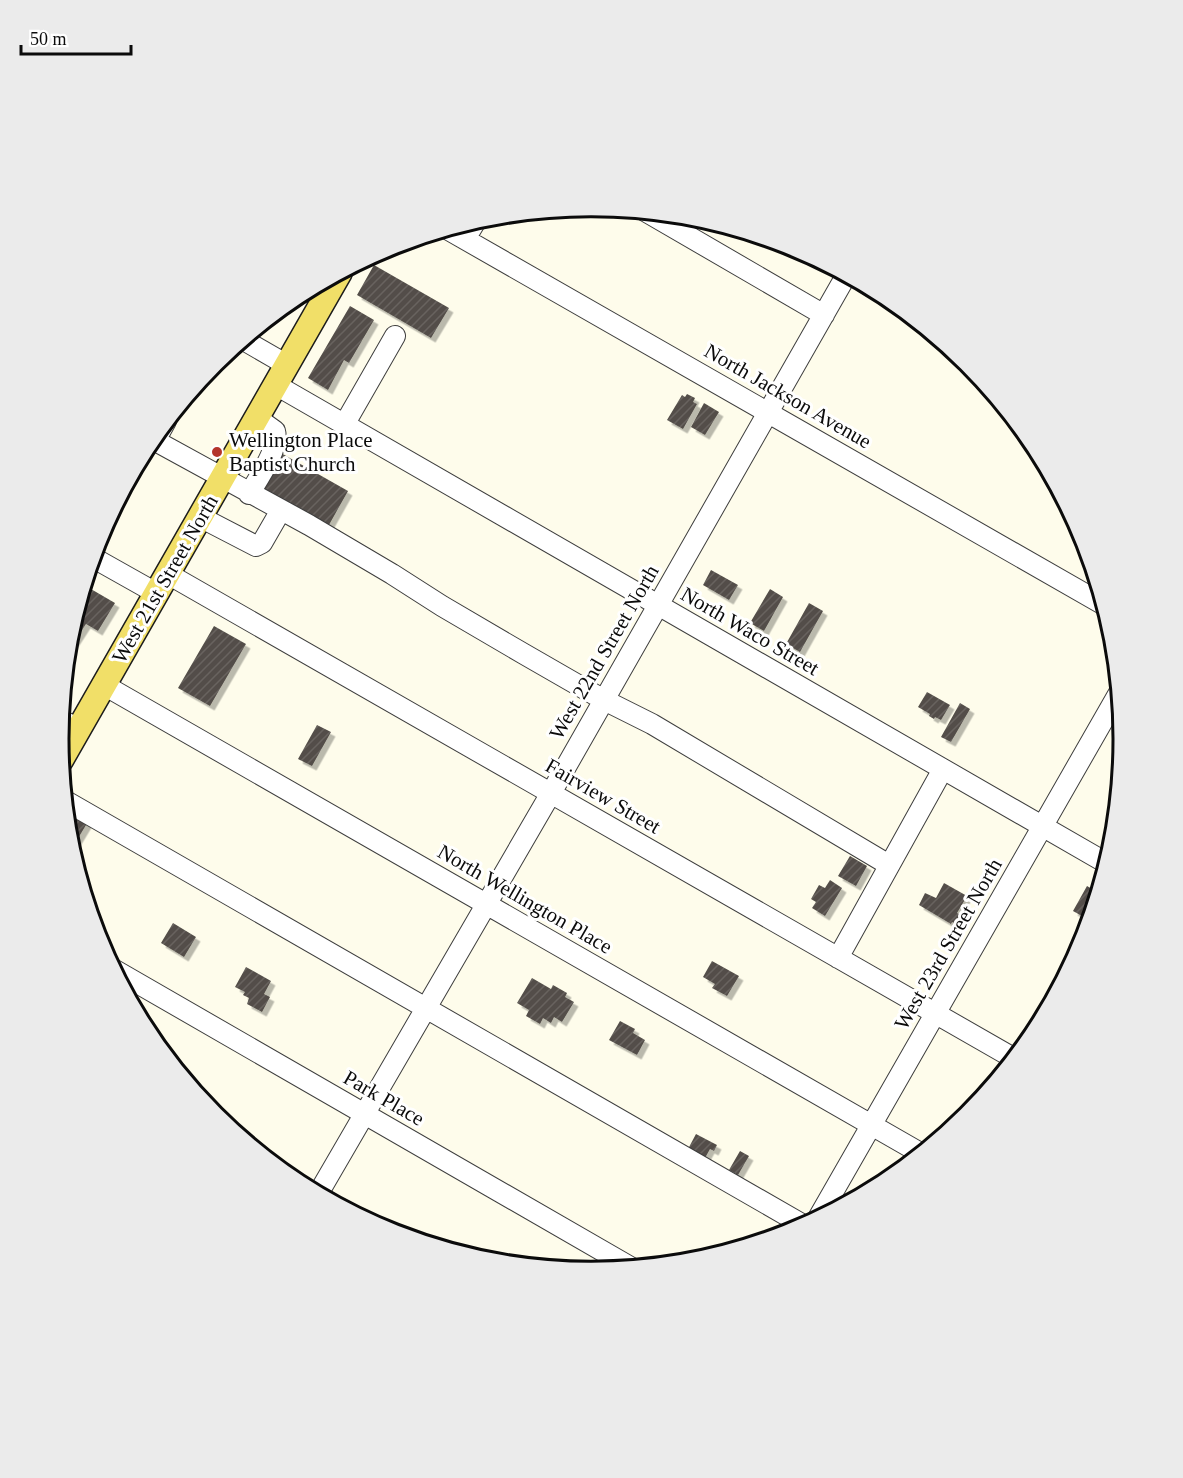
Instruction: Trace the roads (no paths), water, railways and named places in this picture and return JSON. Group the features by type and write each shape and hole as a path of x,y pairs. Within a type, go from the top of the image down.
{"main road":[{"name":"West 21st Street North","path":"69,723 104,685 332,286"}],"street":[{"path":"663,222 824,315"},
{"name":"North Jackson Avenue","path":"459,233 1095,599"},
{"name":"West 22nd Street North","path":"322,1186 551,794 843,281"},
{"path":"344,425 395,336"},
{"name":"North Waco Street","path":"248,345 281,375 344,425 1100,859"},
{"path":"249,494 276,441 275,431 257,418"},
{"path":"160,444 392,574 442,606 604,700 652,724 889,865"},
{"path":"200,517 256,546 262,543 281,510"},
{"name":"Fairview Street","path":"101,560 162,583 551,794 1008,1055"},
{"name":"North Wellington Place","path":"104,685 915,1150"},
{"name":"West 23rd Street North","path":"824,1207 1113,704"},
{"path":"838,958 943,769"},
{"path":"73,805 796,1220"},
{"name":"Park Place","path":"127,977 619,1260"}],"place":[{"name":"Wellington Place Baptist Church","path":"217,452"}]}
